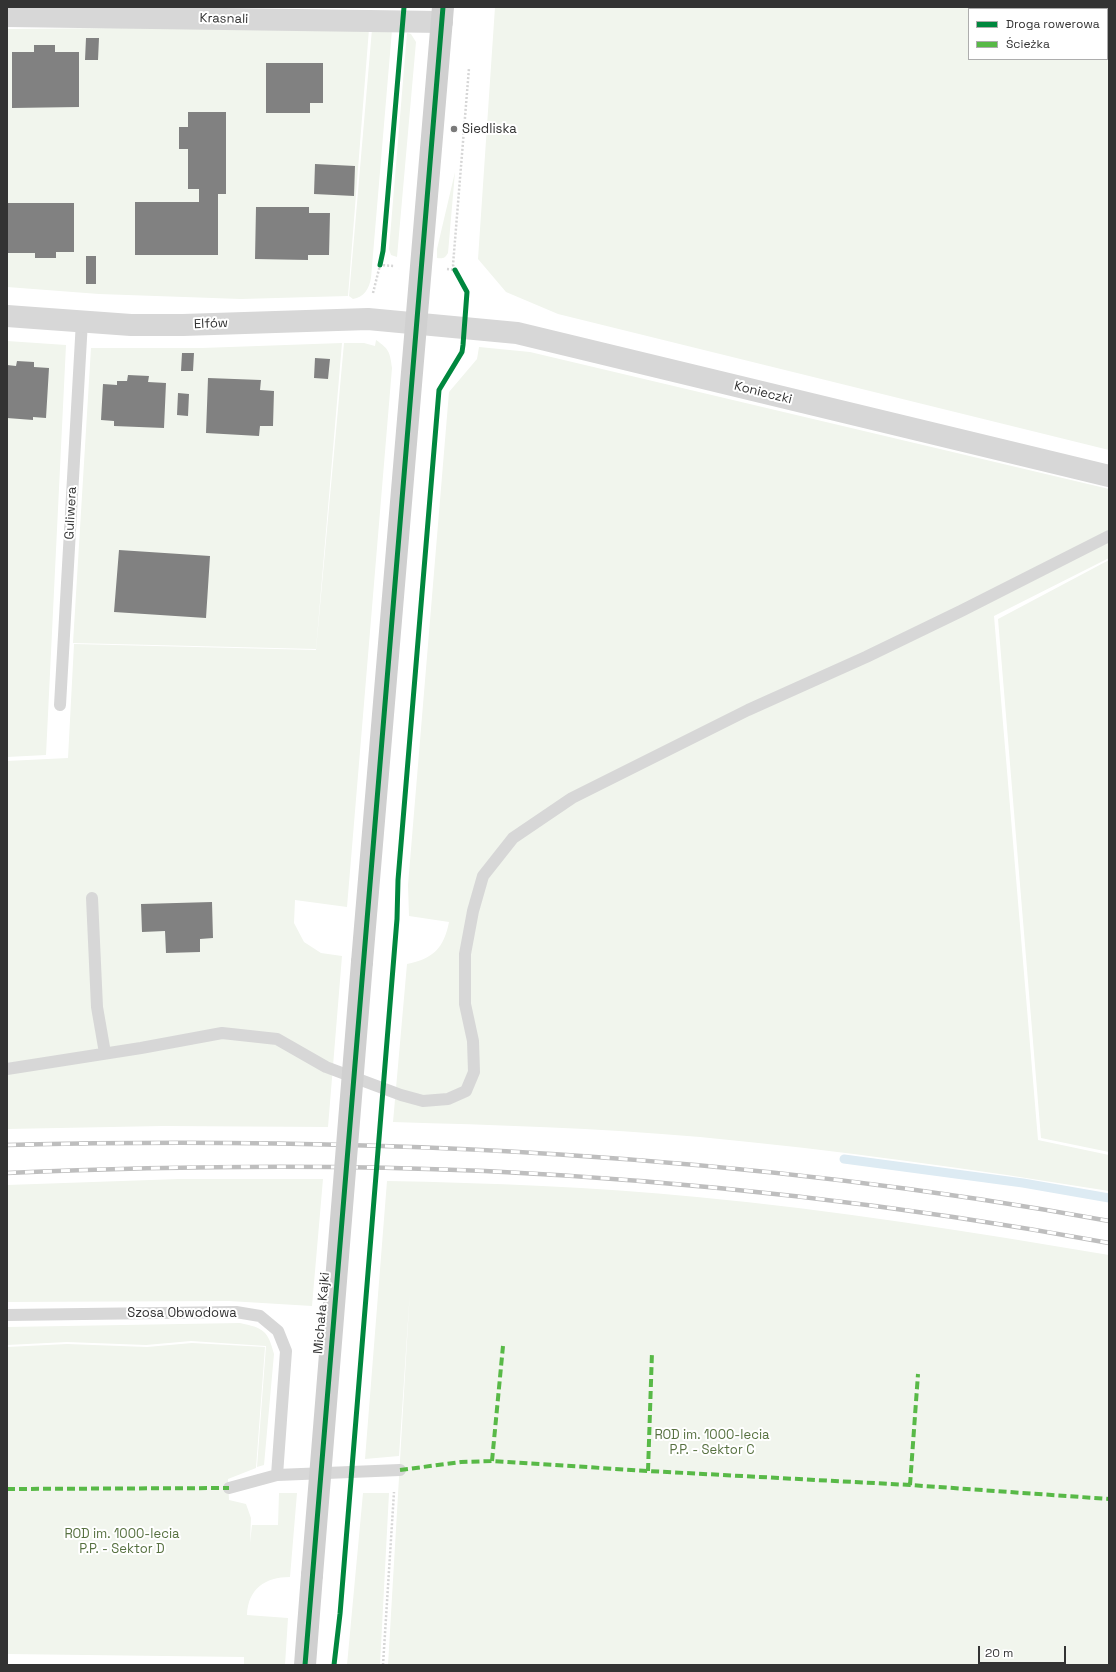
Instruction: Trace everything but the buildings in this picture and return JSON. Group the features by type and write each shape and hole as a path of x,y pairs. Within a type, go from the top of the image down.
{"street":[{"name":"Krasnali","path":"7,16 442,14"},
{"name":"Michała Kajki","path":"304,1665 442,14"},
{"name":"Elfów","path":"7,316 131,325 183,325 368,319 416,323"},
{"name":"Konieczki","path":"416,323 517,333 1109,476"}],"lane":[{"name":"Guliwera","path":"60,705 82,322"},
{"path":"7,1069 105,1054 222,1033 277,1039 326,1067 423,1101 448,1099 466,1091 474,1072 473,1041 465,1004 466,947 473,911 483,876 513,838 572,798 748,710 866,657 961,611 1109,536"},
{"path":"92,898 97,1007 105,1054"},
{"name":"Szosa Obwodowa","path":"7,1315 236,1312 260,1316 278,1331 286,1351 277,1475"},
{"path":"229,1488 277,1475 398,1471"}],"path":[{"path":"455,270 453,265 469,68"},
{"path":"371,296 375,291 380,265 402,266"},
{"path":"383,1665 398,1471"}],"green space":[{"path":"495,7 1109,7 1109,450 558,314 506,292 478,259"},
{"path":"242,27 369,29 348,296 241,299 99,294 7,287 7,29"},
{"path":"372,29 392,30 371,278 369,286 365,292 353,299 349,296"},
{"path":"407,33 411,34 416,42 397,257 391,255 389,249"},
{"path":"455,172 448,253 444,258 437,258 437,249"},
{"path":"376,340 388,351 392,368 347,907 295,900 294,923 304,942 321,953 342,956 328,1127 163,1126 7,1129 7,761 68,758 74,644 316,650 344,343 364,343 375,346"},
{"path":"7,341 66,345 46,755 7,757"},
{"path":"342,343 316,649 73,643 91,348 202,348"},
{"path":"479,347 530,352 1109,489 1109,558 994,616 1038,1140 1109,1155 1109,1191 905,1161 700,1137 585,1129 393,1122 407,964 424,959 436,951 444,939 449,922 409,916 408,885 449,392 477,359"},
{"path":"1109,560 1109,1152 1041,1138 998,619"},
{"path":"179,1179 323,1179 312,1306 229,1301 7,1302 7,1185"},
{"name":"ROD im. 1000-lecia P.P. - Sektor C","path":"387,1181 504,1184 581,1188 749,1202 903,1222 1109,1255 1109,1665 388,1665 410,1290 399,1456 365,1459"},
{"path":"240,1323 263,1331 267,1335 274,1354 264,1465 257,1467 266,1346 191,1341 146,1345 67,1342 7,1345 7,1327"},
{"name":"ROD im. 1000-lecia P.P. - Sektor D","path":"192,1343 265,1347 256,1468 228,1479 229,1500 246,1504 251,1518 250,1543 252,1525 278,1525 279,1493 297,1493 290,1577 273,1579 260,1586 251,1598 247,1615 288,1618 285,1665 244,1665 244,1657 7,1654 7,1347 67,1344 147,1347"},
{"path":"363,1493 389,1493 380,1665 347,1665"}],"waterway":[{"path":"844,1159 1023,1183 1109,1198"}],"railway":[{"path":"7,1145 145,1143 284,1144 422,1147 560,1154 698,1165 835,1180 972,1198 1109,1221"},
{"path":"7,1173 186,1167 366,1167 563,1175 798,1196 954,1217 1109,1243"}],"marked path":[{"path":"492,1461 503,1346"},
{"path":"648,1471 652,1352"},
{"path":"910,1485 918,1374"},
{"path":"400,1470 461,1462 492,1461 910,1485 1109,1499"},
{"path":"7,1489 229,1488"}],"cycle path":[{"path":"380,265 383,251 404,7"},
{"path":"305,1665 443,7"},
{"path":"334,1665 340,1614 397,919 398,880 439,390 462,352 463,345 467,292 455,270"}],"place":[{"name":"Siedliska","path":"454,129"}]}
